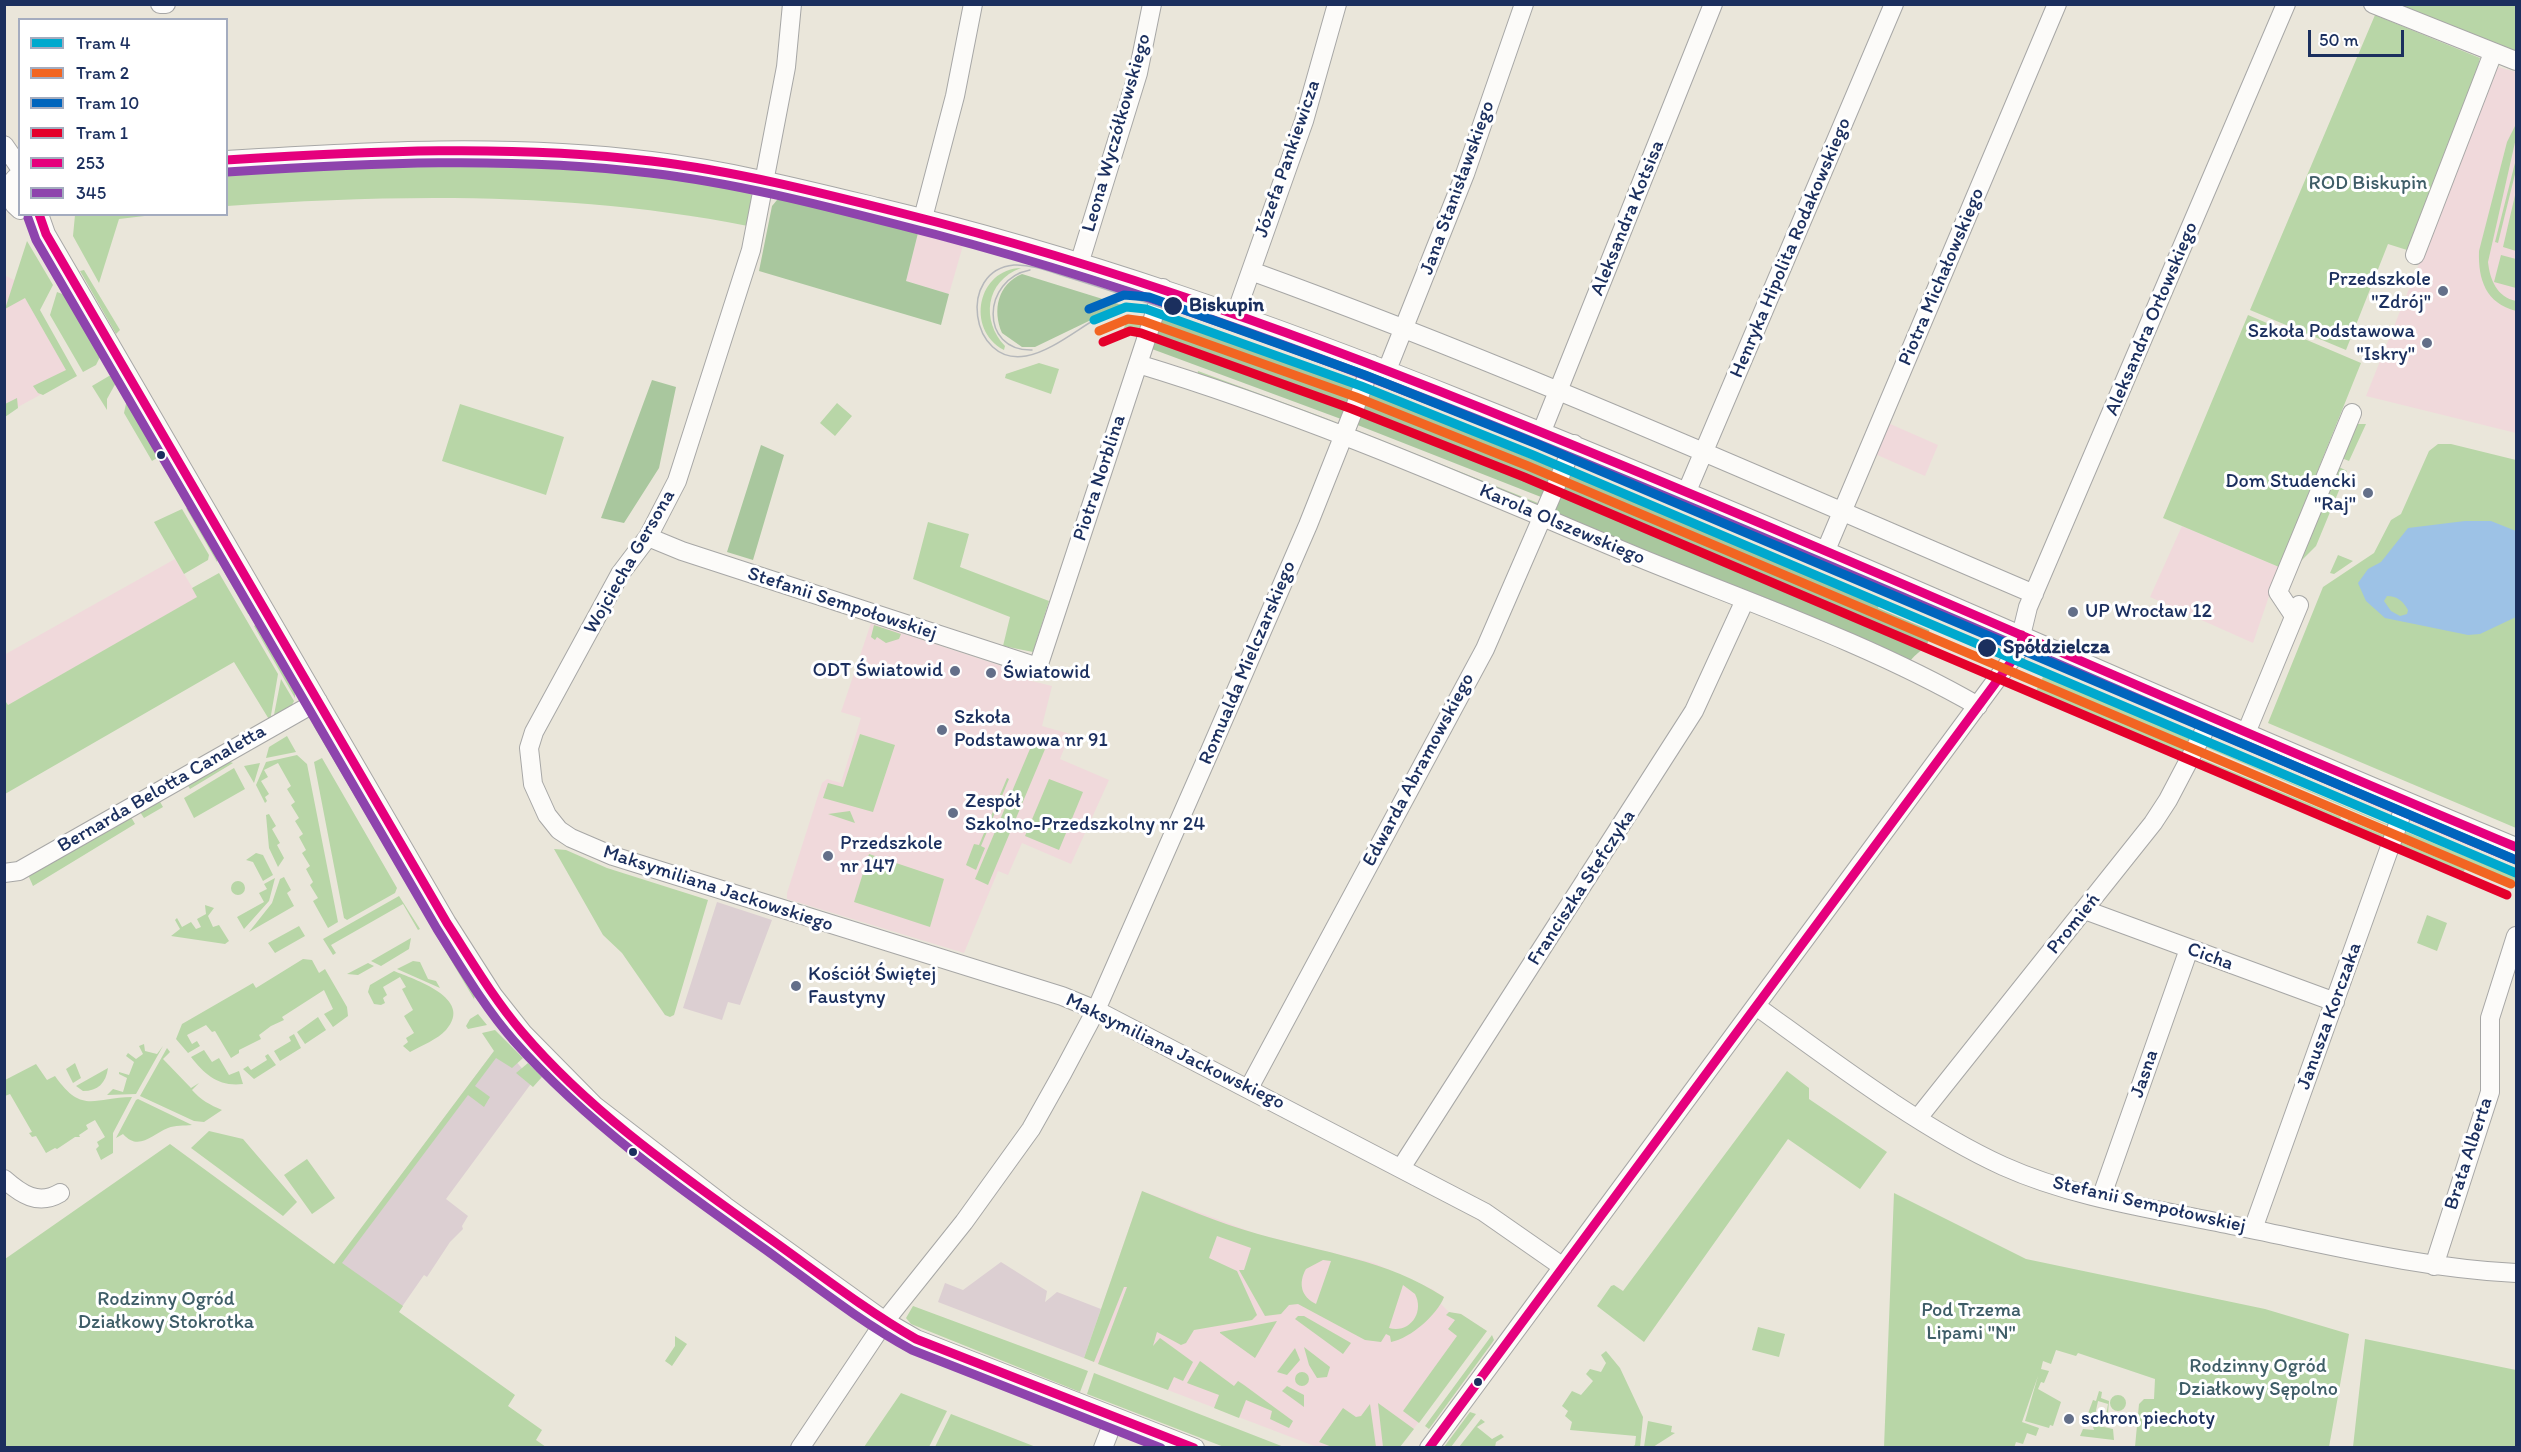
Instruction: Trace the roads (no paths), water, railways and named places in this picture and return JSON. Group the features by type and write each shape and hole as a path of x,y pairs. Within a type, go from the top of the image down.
{"street":[{"path":"160,4 166,4"},
{"name":"Wojciecha Gersona","path":"537,797 528,756 534,732 620,574 648,537 677,481 747,269 786,67 792,4"},
{"path":"923,218 955,96 973,4"},
{"name":"Leona Wyczółkowskiego","path":"1080,261 1138,73 1152,4"},
{"name":"Józefa Pankiewicza","path":"1236,313 1304,121 1337,4"},
{"name":"Jana Stanisławskiego","path":"1380,367 1405,329 1465,174 1524,4"},
{"name":"Aleksandra Kotsisa","path":"1542,431 1713,4"},
{"name":"Henryka Hipolita Rodakowskiego","path":"1687,491 1894,4"},
{"name":"Piotra Michałowskiego","path":"1826,550 2057,4"},
{"name":"Aleksandra Orłowskiego","path":"2022,635 2034,594 2286,4"},
{"path":"2373,4 2517,61"},
{"path":"2415,255 2493,53"},
{"path":"4,145 18,170 10,183 10,200"},
{"path":"228,160 392,151 549,153 649,160 765,181 923,218 1080,261 1236,313 1574,444 1826,550 2406,802 2517,847"},
{"path":"37,217 447,922 493,995 539,1050 595,1106 633,1138 885,1321 916,1339 1195,1448"},
{"path":"1251,271 1405,329 1558,391 2034,594"},
{"name":"Piotra Norblina","path":"1038,667 1163,288"},
{"name":"Karola Olszewskiego","path":"1138,364 1343,437 1544,518 1745,600 1937,683 1978,706"},
{"name":"Romualda Mielczarskiego","path":"800,1448 885,1321 964,1222 1031,1129 1096,1010 1308,525 1343,437 1380,367"},
{"path":"2246,733 2294,616 2278,592 2352,413"},
{"name":"Edwarda Abramowskiego","path":"1249,1088 1485,649 1544,518 1574,444"},
{"name":"Stefanii Sempołowskiej","path":"648,537 682,552 1038,667"},
{"name":"Franciszka Stefczyka","path":"1401,1168 1694,711 1745,600"},
{"path":"1429,1448 2018,652 2022,635"},
{"name":"Bernarda Belotta Canaletta","path":"4,873 19,872 318,700"},
{"name":"Promień","path":"1918,1118 2085,910 2162,809 2211,718"},
{"name":"Maksymiliana Jackowskiego","path":"537,797 559,830 583,845 1062,996 1096,1010 1484,1212 1563,1267"},
{"name":"Janusza Korczaka","path":"2253,1229 2406,802"},
{"name":"Cicha","path":"2085,910 2335,1002"},
{"name":"Brata Alberta","path":"2434,1266 2490,1092 2490,1018 2517,936"},
{"name":"Jasna","path":"2101,1198 2189,949"},
{"name":"Stefanii Sempołowskiej","path":"1756,1006 1918,1118 2005,1167 2101,1198 2434,1266 2517,1273"},
{"path":"4,1179 33,1198 46,1199 60,1193"},
{"path":"1103,1448 1115,1417"}],"water":[{"path":"2465,521 2491,521 2516,531 2516,617 2480,634 2468,635 2385,618 2366,601 2358,583 2368,569 2381,562 2408,528","holes":["2387,596 2404,604 2408,610 2407,614 2400,616 2391,611 2384,601"]}],"tram line":[{"path":"1094,320 1035,354 1007,355 992,347 983,333 978,316 978,299 984,283 996,271 1021,265 1048,271 1171,311"},
{"path":"1030,270 1014,276 1003,286 996,300 993,314 995,328 1003,339 1015,347 1032,350"},
{"name":"10","path":"1089,309 1124,295 1149,297 1365,375 1537,444 2516,860"},
{"name":"4","path":"1094,320 1126,307 1146,309 1361,386 1533,455 2516,873"},
{"name":"2","path":"1099,331 1128,319 1143,321 1356,397 1528,466 2511,884"},
{"name":"1","path":"1103,342 1130,331 1141,333 1352,409 1524,477 2507,895"}],"place":[{"name":"Przedszkole \"Zdrój\"","path":"2443,291"},
{"name":"Biskupin","path":"1173,306"},
{"name":"Szkoła Podstawowa \"Iskry\"","path":"2427,343"},
{"name":"Dom Studencki \"Raj\"","path":"2368,493"},
{"name":"UP Wrocław 12","path":"2073,612"},
{"name":"Spółdzielcza","path":"1987,648"},
{"name":"ODT Światowid","path":"955,671"},
{"name":"Światowid","path":"991,673"},
{"name":"Szkoła Podstawowa nr 91","path":"942,730"},
{"name":"Zespół Szkolno-Przedszkolny nr 24","path":"953,813"},
{"name":"Przedszkole nr 147","path":"828,856"},
{"name":"Kościół Świętej Faustyny","path":"796,986"},
{"name":"schron piechoty","path":"2069,1419"}],"park label":[{"name":"ROD Biskupin","path":"2368,184"},
{"name":"Rodzinny Ogród Działkowy Stokrotka","path":"166,1312"},
{"name":"Pod Trzema Lipami \"N\"","path":"1971,1322"},
{"name":"Rodzinny Ogród Działkowy Sępolno","path":"2258,1378"}]}
